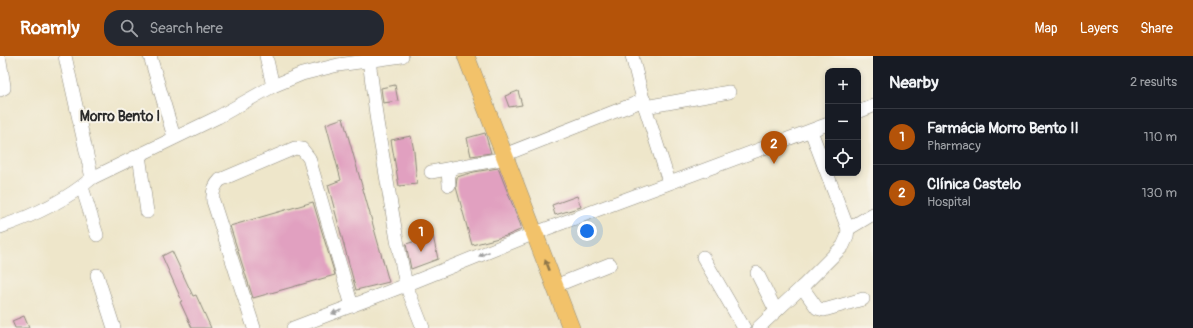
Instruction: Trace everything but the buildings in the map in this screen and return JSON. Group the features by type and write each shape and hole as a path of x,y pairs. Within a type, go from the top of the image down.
{"main road":[{"path":"466,56 571,328"}],"street":[{"path":"65,56 97,235"},
{"path":"150,56 174,137"},
{"path":"266,56 273,86"},
{"path":"0,227 36,213 139,155 218,117 273,86 302,74 338,65 402,56"},
{"path":"632,56 644,103 668,182"},
{"path":"369,60 377,122 396,240 406,285 423,328"},
{"path":"0,61 4,86 4,88 0,90"},
{"path":"431,172 505,156 644,103 729,92"},
{"path":"861,111 873,106"},
{"path":"293,328 668,182 825,125"},
{"path":"758,328 843,246 847,237 848,229 811,131"},
{"path":"254,328 212,194 216,183 220,180 295,148 302,149 309,158 352,306"},
{"path":"139,155 147,212"},
{"path":"448,169 449,185"},
{"path":"848,229 873,214"},
{"path":"703,257 744,328"},
{"path":"555,286 610,264"},
{"path":"757,273 776,311"},
{"path":"97,275 114,328"},
{"path":"802,287 818,308 824,310 863,298"}],"place":[{"name":"Clínica Castelo","path":"774,164"},
{"name":"Farmácia Morro Bento II","path":"421,252"}],"district":[{"name":"Morro Bento I","path":"120,116"}]}
